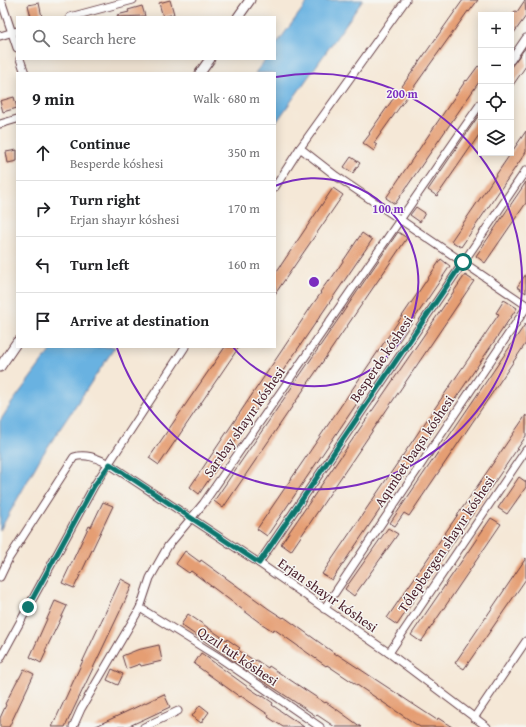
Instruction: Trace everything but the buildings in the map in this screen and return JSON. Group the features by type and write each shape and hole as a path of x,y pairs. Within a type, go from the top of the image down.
{"main road":[{"path":"239,16 250,0"},
{"path":"201,72 209,60"},
{"path":"0,367 16,343"}],"street":[{"path":"0,36 15,32 1,0"},
{"path":"74,16 133,0"},
{"path":"276,185 300,148 406,0"},
{"path":"514,56 526,38"},
{"path":"20,60 25,72"},
{"name":"Sarıbay shayır kóshesi","path":"74,727 81,709 140,608 150,578 168,546 207,497 478,107"},
{"path":"0,124 16,119"},
{"path":"300,148 336,176 526,305"},
{"name":"Besperde kóshesi","path":"259,563 526,170"},
{"name":"Aqımbet baqsı kóshesi","path":"324,608 526,308"},
{"path":"0,658 94,486 110,464 184,348"},
{"name":"Tólepbergen shayır kóshesi","path":"388,653 526,450"},
{"name":"Erjan shayır kóshesi","path":"0,577 9,558 74,457 86,456 110,464 191,517 388,653 487,727"},
{"name":"Qızıl tut kóshesi","path":"140,608 220,658 320,727"},
{"path":"474,718 526,641"},
{"path":"144,727 178,711"}],"water":[{"path":"309,0 363,0 276,123 276,72 256,72 265,60 276,60 276,45"},
{"path":"52,348 114,348 41,457 0,530 0,421"}],"route":[{"path":"28,607 94,486 110,464 259,563 463,262"}]}
